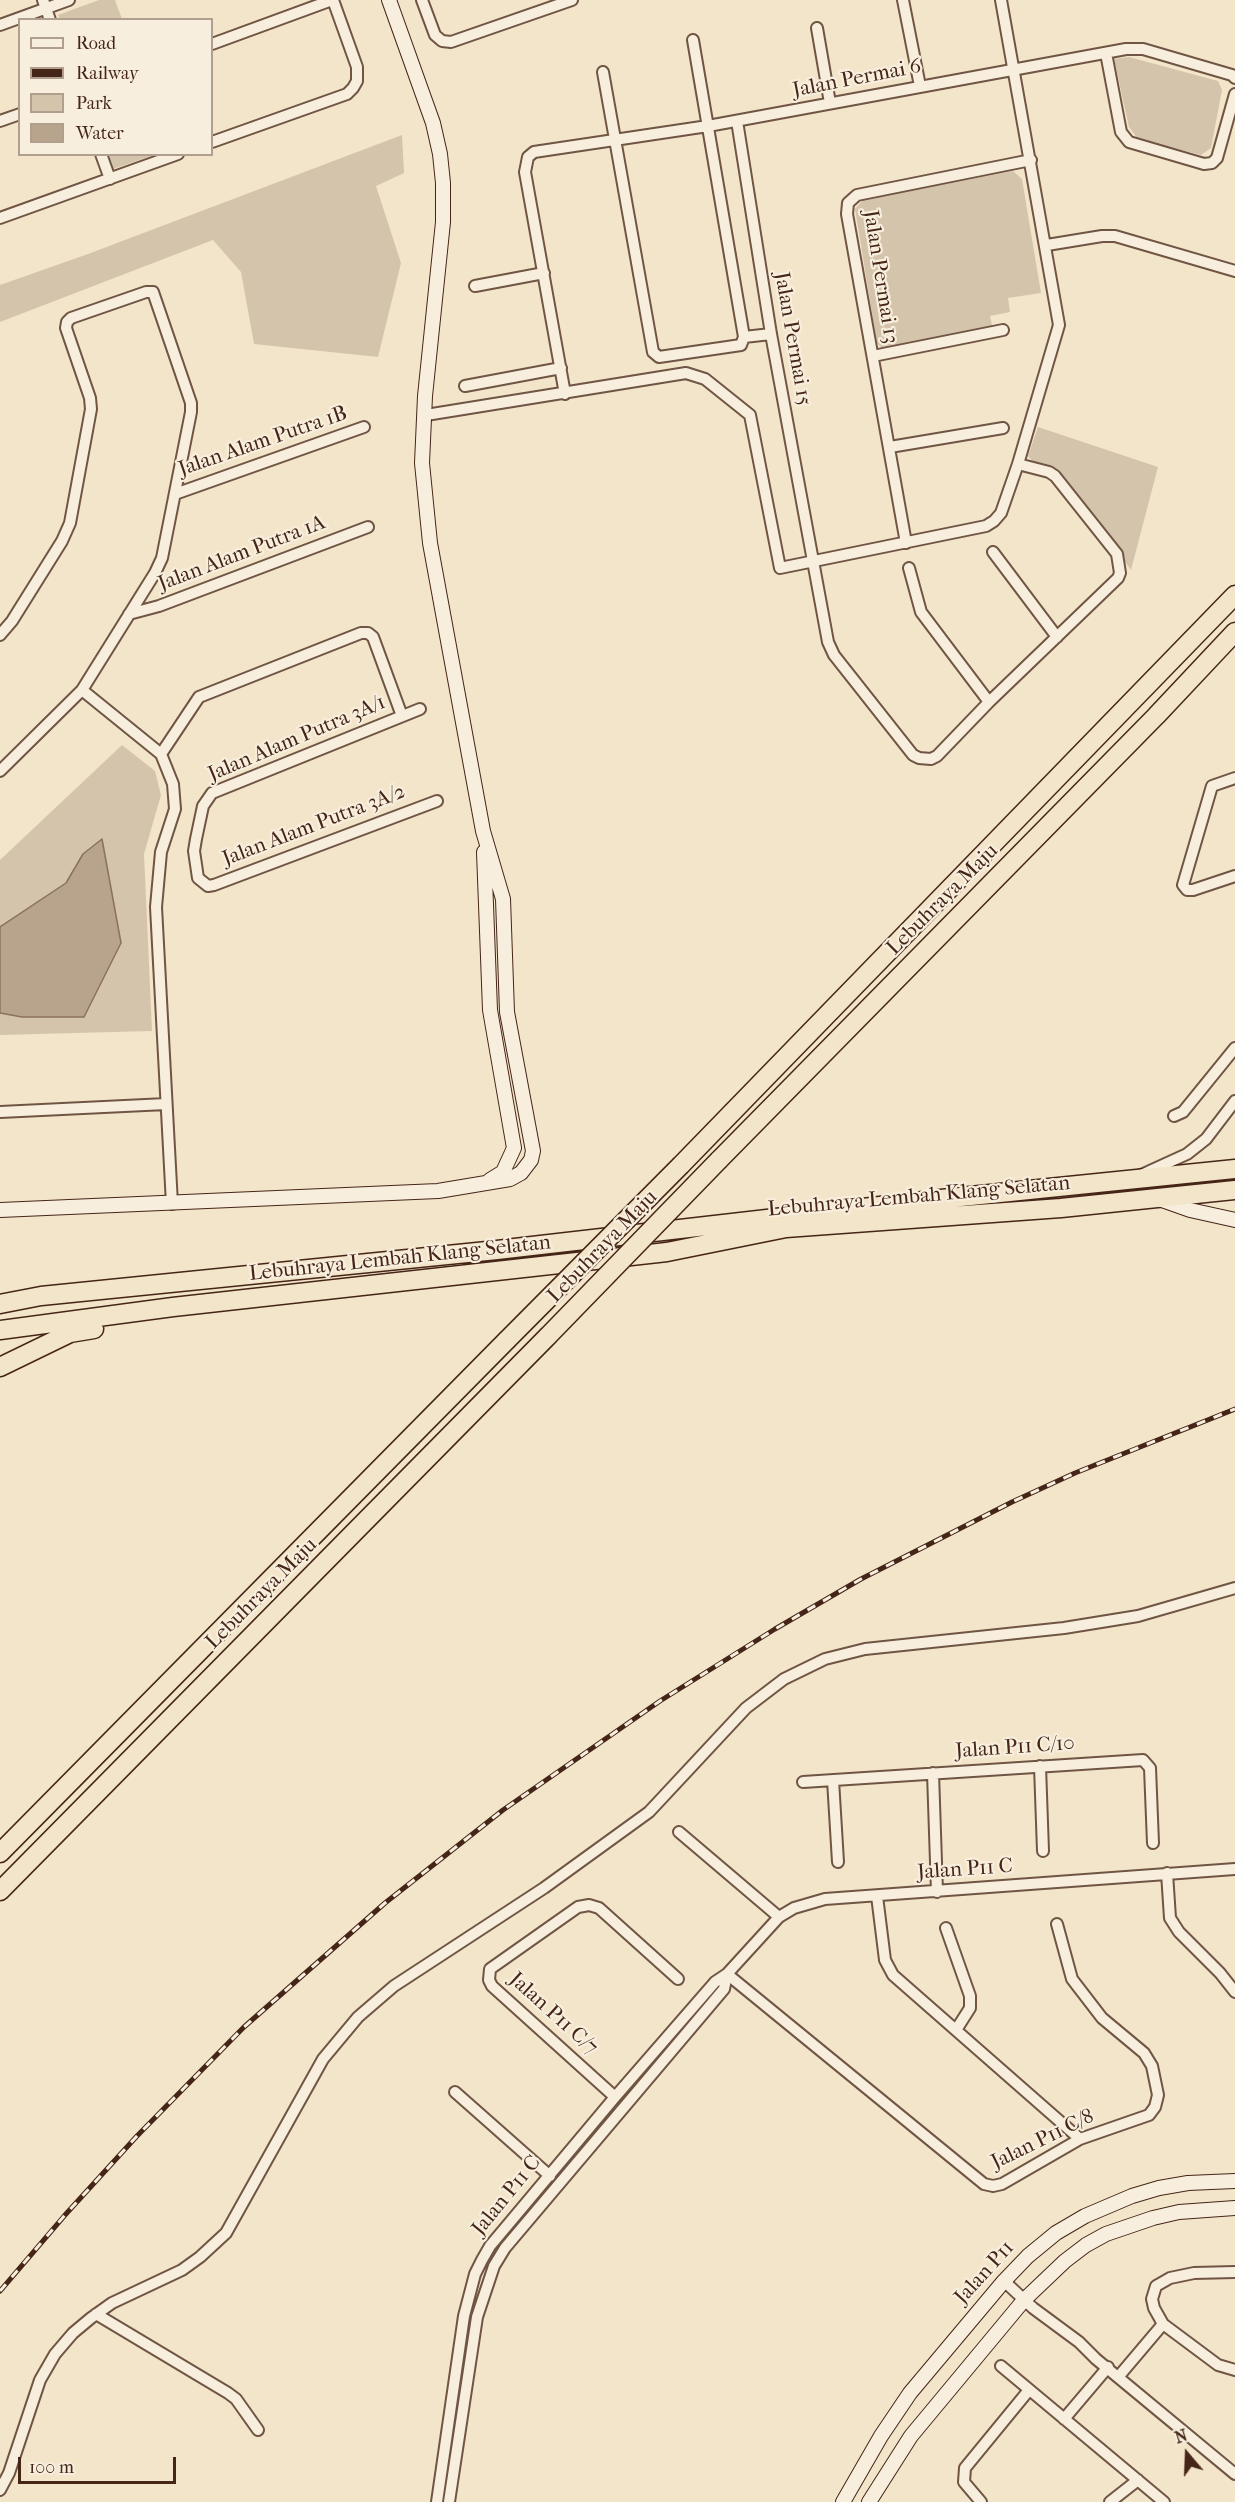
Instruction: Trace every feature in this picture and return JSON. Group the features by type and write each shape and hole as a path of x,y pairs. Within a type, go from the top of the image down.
{"highway":[{"name":"Lebuhraya Maju","path":"0,1853 681,1166 1235,595"},
{"name":"Lebuhraya Maju","path":"0,1891 548,1336 718,1160 1156,716 1235,632"},
{"name":"Lebuhraya Lembah Klang Selatan","path":"0,1304 41,1296 496,1250 1136,1178 1235,1169"},
{"name":"Lebuhraya Lembah Klang Selatan","path":"0,1330 173,1307 667,1252 786,1228 1235,1191"},
{"path":"0,1293 13,1292 41,1296"},
{"path":"0,1367 70,1333 137,1322 173,1307"}],"street":[{"path":"20,18 69,0"},
{"path":"213,44 332,0 357,67 357,81 346,94 213,142"},
{"path":"0,1210 438,1191 510,1179 521,1173 531,1160 533,1150 507,1012 505,911 483,831 430,543 422,463 426,415 425,396 440,264 443,183 433,123 389,0"},
{"path":"422,0 435,35 442,41 451,42 572,0"},
{"path":"903,0 920,86"},
{"path":"426,415 686,373 705,379 746,410 753,421 780,568 986,526 994,521 1001,513 1059,334 1059,316 1047,245 1001,0"},
{"path":"0,25 18,19"},
{"path":"817,28 831,103"},
{"path":"603,72 653,352 659,357 741,345 744,337 693,40"},
{"name":"Jalan Permai 6","path":"544,273 525,172 528,157 542,150 615,141 737,121 1126,49 1143,49 1232,75 1235,78"},
{"path":"1106,53 1121,132 1129,142 1204,164 1212,163 1217,158 1235,94"},
{"path":"0,121 18,115"},
{"name":"Jalan Permai 15","path":"737,121 771,334 828,642 834,655 913,755 925,759 937,756 989,702 1118,579 1120,573 1117,554 1055,476 1018,464"},
{"path":"102,156 110,179"},
{"path":"0,218 173,156"},
{"name":"Jalan Permai 13","path":"906,543 847,214 848,203 857,195 1031,160"},
{"path":"1047,245 1115,236 1235,271"},
{"path":"475,286 544,273 565,394"},
{"path":"0,635 12,621 62,541 70,523 92,409 66,327 67,322 82,314 146,292 153,292 191,412 162,558 82,690 0,771"},
{"path":"873,356 1004,330"},
{"path":"744,337 771,334"},
{"path":"465,386 561,368"},
{"name":"Jalan Alam Putra 1B","path":"175,494 364,427"},
{"path":"890,447 1003,428"},
{"name":"Jalan Alam Putra 1A","path":"129,614 159,606 368,527"},
{"path":"993,552 1057,638"},
{"path":"909,568 921,612 989,702"},
{"path":"161,754 199,698 361,633 368,633 373,637 402,716"},
{"path":"82,690 161,754 168,767 175,798 161,852 156,907 172,1204"},
{"name":"Jalan Alam Putra 3A/1","path":"194,851 203,806 212,793 420,709"},
{"path":"1235,778 1212,786 1183,885 1187,890 1193,890 1235,876"},
{"name":"Jalan Alam Putra 3A/2","path":"194,851 198,878 208,886 214,885 437,801"},
{"path":"483,831 490,1010 514,1148 503,1172 489,1181"},
{"path":"486,914 496,910 500,899 500,888"},
{"path":"486,914 498,926 506,957"},
{"path":"1174,1116 1183,1112 1235,1048"},
{"path":"500,1075 511,1072 515,1056"},
{"path":"1136,1178 1150,1169 1187,1154 1206,1139 1235,1101"},
{"path":"0,1112 166,1104"},
{"path":"1158,1199 1190,1210 1235,1220"},
{"path":"0,2490 9,2473 40,2380 55,2354 72,2333 96,2314 112,2303 182,2270 226,2233 323,2059 358,2017 393,1986 544,1888 650,1812 746,1708 784,1679 825,1659 865,1649 1064,1628 1128,1618 1235,1588"},
{"name":"Jalan P11 C/10","path":"803,1782 1143,1760 1150,1768 1153,1843"},
{"path":"1040,1766 1043,1851"},
{"path":"933,1773 937,1892"},
{"path":"833,1780 837,1862"},
{"path":"679,1832 779,1917"},
{"name":"Jalan P11 C","path":"437,2502 464,2316 475,2274 490,2246 715,1982 727,1974 779,1917 794,1908 825,1899 1235,1869"},
{"path":"1167,1873 1170,1918 1179,1932 1220,1973 1235,1992"},
{"path":"877,1896 888,1968 1080,2139"},
{"name":"Jalan P11 C/7","path":"615,2097 492,1986 488,1974 490,1969 578,1907 589,1905 599,1908 678,1979"},
{"name":"Jalan P11 C/8","path":"727,1974 984,2184 993,2186 1002,2184 1080,2139 1149,2115 1155,2107 1158,2095 1152,2066 1144,2054 1102,2018 1072,1979 1057,1924"},
{"path":"946,1928 970,1996 970,2008 956,2030"},
{"name":"Jalan P11 C","path":"449,2502 477,2317 494,2266 505,2248 724,1989 727,1974"},
{"path":"454,2092 550,2176"},
{"name":"Jalan P11","path":"843,2502 900,2407 1004,2281 1028,2256 1056,2234 1109,2205 1159,2187 1235,2181"},
{"path":"869,2502 911,2436 1024,2300 1065,2261 1086,2245 1106,2234 1153,2218 1179,2212 1235,2208"},
{"path":"1235,2272 1194,2273 1170,2278 1156,2286 1152,2299 1163,2324 1218,2365 1235,2370"},
{"path":"1004,2281 1235,2474"},
{"path":"96,2314 236,2399 258,2430"},
{"path":"1119,2376 1163,2324"},
{"path":"1001,2366 1164,2502"},
{"path":"1064,2419 1108,2367"},
{"path":"981,2502 964,2482 965,2468 1029,2390"},
{"path":"1110,2502 1138,2480"}],"green space":[{"path":"99,0 115,0 122,18 60,18 58,15"},
{"path":"1129,57 1218,81 1222,90 1211,148 1201,155 1138,139 1129,127 1114,59"},
{"path":"402,135 404,173 376,186 401,263 378,357 254,344 241,272 213,240 0,322 0,285"},
{"path":"109,156 151,156 113,169"},
{"path":"1013,171 1022,179 1041,293 1008,298 1010,312 990,316 993,330 883,349 877,343 855,209 863,200"},
{"path":"1038,427 1158,467 1131,570 1056,468 1035,464 1028,456"},
{"path":"122,745 155,771 161,795 144,854 152,1031 0,1035 0,860"}],"water":[{"path":"102,839 121,943 84,1017 22,1017 0,1013 0,927 66,883 83,854"}],"railway":[{"path":"0,2291 137,2136 244,2027 385,1903 503,1810 660,1701 775,1629 861,1579 1012,1502 1075,1473 1235,1409"}]}
